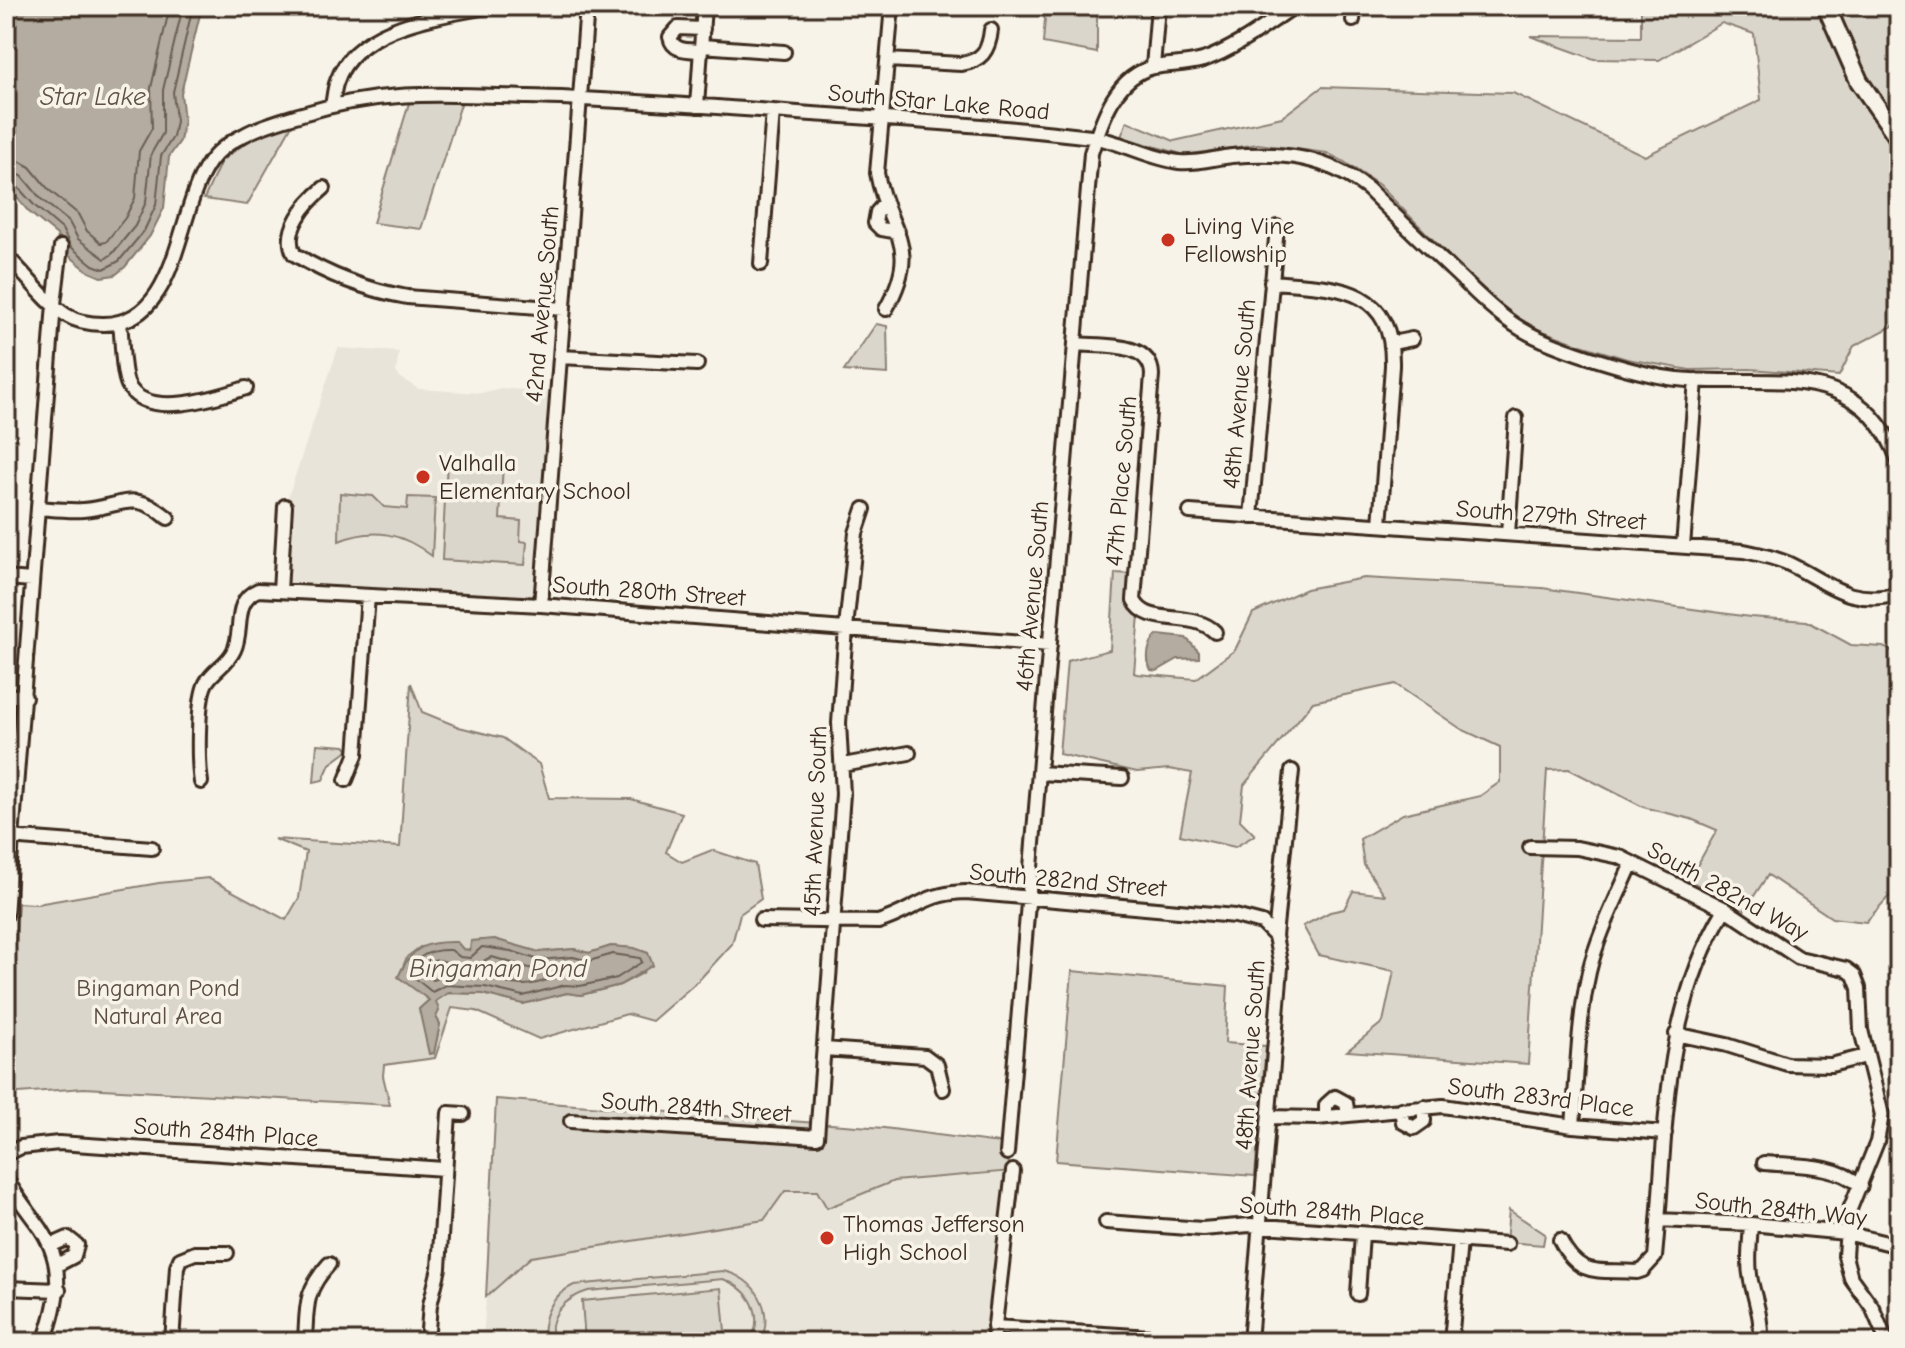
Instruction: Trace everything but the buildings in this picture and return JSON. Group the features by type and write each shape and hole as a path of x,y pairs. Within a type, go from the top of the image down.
{"main road":[{"path":"1826,6 1859,81 1899,139"}],"street":[{"path":"332,105 342,72 356,54 376,39 415,20 492,6"},
{"name":"42nd Avenue South","path":"541,605 587,6"},
{"path":"697,106 704,6"},
{"path":"886,309 896,291 902,268 903,245 885,203 877,173 892,6"},
{"path":"1158,6 1153,67 1179,66 1203,60 1231,47 1293,7"},
{"path":"1353,20 1355,6"},
{"path":"703,29 678,28 670,37 672,43 677,48 784,52"},
{"path":"888,60 972,63 981,59 991,30"},
{"name":"46th Avenue South","path":"1007,1153 1091,153 1120,88 1137,74 1153,67"},
{"name":"South Star Lake Road","path":"120,322 147,305 161,286 197,187 215,156 257,129 332,105 386,95 439,93 582,98 882,118 1096,137 1148,155 1185,163 1230,156 1315,159 1368,189 1506,320 1558,346 1668,378 1794,383 1839,391 1859,403 1879,422 1899,462"},
{"path":"761,264 773,111"},
{"path":"324,188 306,208 290,237 294,254 315,267 382,293 564,309"},
{"name":"48th Avenue South","path":"1251,517 1277,227"},
{"path":"6,915 9,838 25,697 54,304 61,247"},
{"path":"6,256 67,316 106,324 120,322 125,377 131,389 143,398 187,403 246,388"},
{"path":"1271,282 1345,290 1365,299 1380,313 1392,343 1380,525"},
{"path":"1392,343 1412,339"},
{"name":"47th Place South","path":"1075,344 1138,351 1148,358 1152,375 1134,594 1138,608 1146,615 1197,620 1215,632"},
{"path":"560,357 697,364"},
{"path":"1683,547 1696,380"},
{"path":"1508,534 1516,418"},
{"path":"38,508 83,510 137,501 151,504 168,518"},
{"path":"280,591 285,506"},
{"name":"45th Avenue South","path":"817,1137 834,923 843,765 839,723 846,628 856,533 864,509"},
{"name":"South 279th Street","path":"1190,512 1764,555 1784,562 1825,586 1852,595 1888,597 1899,594"},
{"path":"6,578 32,580"},
{"name":"South 280th Street","path":"201,782 198,765 205,685 234,652 241,610 246,599 258,590 541,605 1050,645"},
{"path":"346,780 356,755 368,596"},
{"path":"6,695 25,697"},
{"path":"843,765 909,753"},
{"name":"48th Avenue South","path":"1250,1342 1281,967 1275,936 1292,771"},
{"path":"1040,773 1122,778"},
{"path":"9,838 152,848"},
{"name":"South 282nd Way","path":"1530,847 1604,852 1725,909 1799,958 1846,969 1854,975 1859,988 1866,1056"},
{"path":"1573,1126 1584,1002 1590,971 1632,863"},
{"name":"South 282nd Street","path":"761,920 878,922 941,894 966,892 1242,918 1262,923 1275,936"},
{"path":"1560,1240 1572,1262 1585,1268 1637,1272 1655,1257 1676,1034 1693,973 1725,909"},
{"path":"1676,1034 1727,1045 1787,1064 1831,1065 1866,1056 1879,1097 1881,1130 1848,1214 1847,1268 1872,1307 1887,1342"},
{"path":"824,1049 925,1056 937,1065 943,1089"},
{"path":"1326,1117 1326,1105 1335,1097 1346,1103 1348,1115"},
{"path":"1401,1109 1403,1122 1414,1128 1424,1121 1424,1107"},
{"name":"South 283rd Place","path":"1269,1117 1326,1117 1424,1107 1472,1110 1513,1119 1573,1126 1665,1133"},
{"path":"427,1342 430,1305 439,1268 449,1113 463,1114"},
{"name":"South 284th Street","path":"571,1121 817,1137"},
{"name":"South 284th Place","path":"6,1154 21,1147 59,1143 444,1169"},
{"path":"1764,1163 1829,1169 1846,1174 1861,1186"},
{"path":"993,1342 1013,1171"},
{"path":"6,1178 50,1246 57,1265 59,1290 56,1308 44,1342"},
{"name":"South 284th Way","path":"1658,1220 1751,1224 1846,1233 1899,1246"},
{"name":"South 284th Place","path":"1106,1222 1202,1229 1240,1224 1507,1244"},
{"path":"1751,1224 1749,1260 1762,1323 1761,1342"},
{"path":"1358,1294 1362,1234"},
{"path":"50,1246 68,1238 77,1245 74,1256 57,1265"},
{"path":"1451,1342 1460,1241"},
{"path":"172,1342 180,1259 195,1253 227,1253"},
{"path":"305,1342 310,1291 314,1281 329,1264"},
{"path":"6,1288 59,1290"},
{"path":"994,1327 1145,1340 1229,1342"}],"shaded area":[{"name":"Valhalla Elementary School","path":"338,348 399,352 396,372 418,389 481,393 501,388 557,393 541,605 280,591 285,506"},
{"name":"Thomas Jefferson High School","path":"1013,1171 993,1342 483,1342 486,1297 531,1257 764,1220 785,1191 817,1191 827,1208 894,1181"}],"green space":[{"path":"1036,6 1097,6 1097,53 1043,43 1045,19"},
{"path":"1641,6 1899,6 1899,323 1854,346 1839,376 1750,369 1690,370 1627,359 1581,345 1540,330 1510,313 1379,185 1327,153 1258,144 1185,155 1121,137 1127,121 1174,141 1282,117 1322,87 1513,93 1645,156 1761,100 1754,34 1722,23 1659,60 1594,59 1530,36 1641,37"},
{"path":"462,101 421,229 373,223 409,103"},
{"path":"292,125 247,205 204,199 221,161 254,137"},
{"path":"876,324 887,326 888,374 844,371"},
{"path":"447,460 503,463 500,519 521,521 520,541 527,542 525,565 442,560"},
{"path":"340,493 373,496 384,507 407,509 408,497 435,498 432,556 410,542 388,535 364,534 339,541"},
{"path":"1115,573 1132,574 1133,608 1139,615 1134,673 1137,674 1196,679 1235,650 1253,613 1306,589 1364,578 1542,588 1750,617 1807,621 1851,645 1883,647 1899,654 1899,885 1866,922 1832,918 1768,875 1744,911 1689,880 1717,830 1691,819 1643,807 1569,769 1547,770 1528,1064 1347,1051 1383,1022 1394,971 1319,955 1303,926 1330,912 1344,909 1353,891 1385,895 1364,865 1360,839 1403,814 1480,796 1500,782 1500,747 1461,729 1395,684 1313,702 1244,785 1240,820 1255,835 1235,847 1180,835 1192,773 1169,769 1137,772 1059,754 1067,661 1110,650"},
{"name":"Bingaman Pond Natural Area","path":"411,683 422,712 459,727 503,738 539,764 549,798 631,799 682,813 666,852 682,862 712,850 755,864 761,899 740,914 732,944 699,980 652,1021 627,1014 539,1039 476,1011 452,1008 435,1058 384,1065 383,1076 390,1105 84,1088 6,1094 6,945 15,944 18,903 37,904 159,883 208,878 286,920 299,898 306,852 274,839 400,847","holes":["494,939 539,952 574,949 589,953 611,946 648,953 643,973 620,985 581,995 567,993 523,1004 483,994 448,993 436,1001 436,1017 440,1024 434,1053 419,1009 429,1000 399,976 407,957 420,947 471,950"]},
{"path":"317,744 345,746 349,750 330,764 323,780 314,782"},
{"path":"1072,971 1228,986 1225,1043 1266,1046 1255,1176 1056,1161"},
{"path":"496,1099 884,1128 1007,1144 1006,1157 1013,1171 894,1181 827,1208 817,1191 785,1191 764,1220 531,1257 486,1297"},
{"path":"1509,1210 1545,1234 1543,1245 1506,1242"},
{"path":"723,1271 745,1280 760,1297 765,1319 760,1342 750,1342 756,1322 753,1304 741,1290 723,1279 588,1291 572,1298 559,1309 552,1324 553,1342 544,1342 544,1324 549,1308 559,1295 574,1285"},
{"path":"721,1288 726,1342 585,1342 582,1301"}],"water":[{"name":"Star Lake","path":"6,6 202,6 181,93 184,121 180,141 169,157 164,208 150,236 115,275 101,277 89,272 66,253 57,235 29,212 6,185"},
{"path":"1158,635 1186,638 1199,652 1199,658 1178,659 1157,671 1151,670 1148,651"},
{"name":"Bingaman Pond","path":"494,939 539,952 574,949 589,953 611,946 634,948 648,953 653,965 620,985 523,1004 483,994 448,993 436,1001 439,1011 436,1017 440,1024 434,1053 429,1054 419,1009 429,1000 398,977 403,967 414,952 428,945 457,942 463,949 470,950 471,941"}],"place":[{"name":"Living Vine Fellowship","path":"1168,240"},
{"name":"Valhalla Elementary School","path":"423,477"},
{"name":"Thomas Jefferson High School","path":"827,1238"}]}
